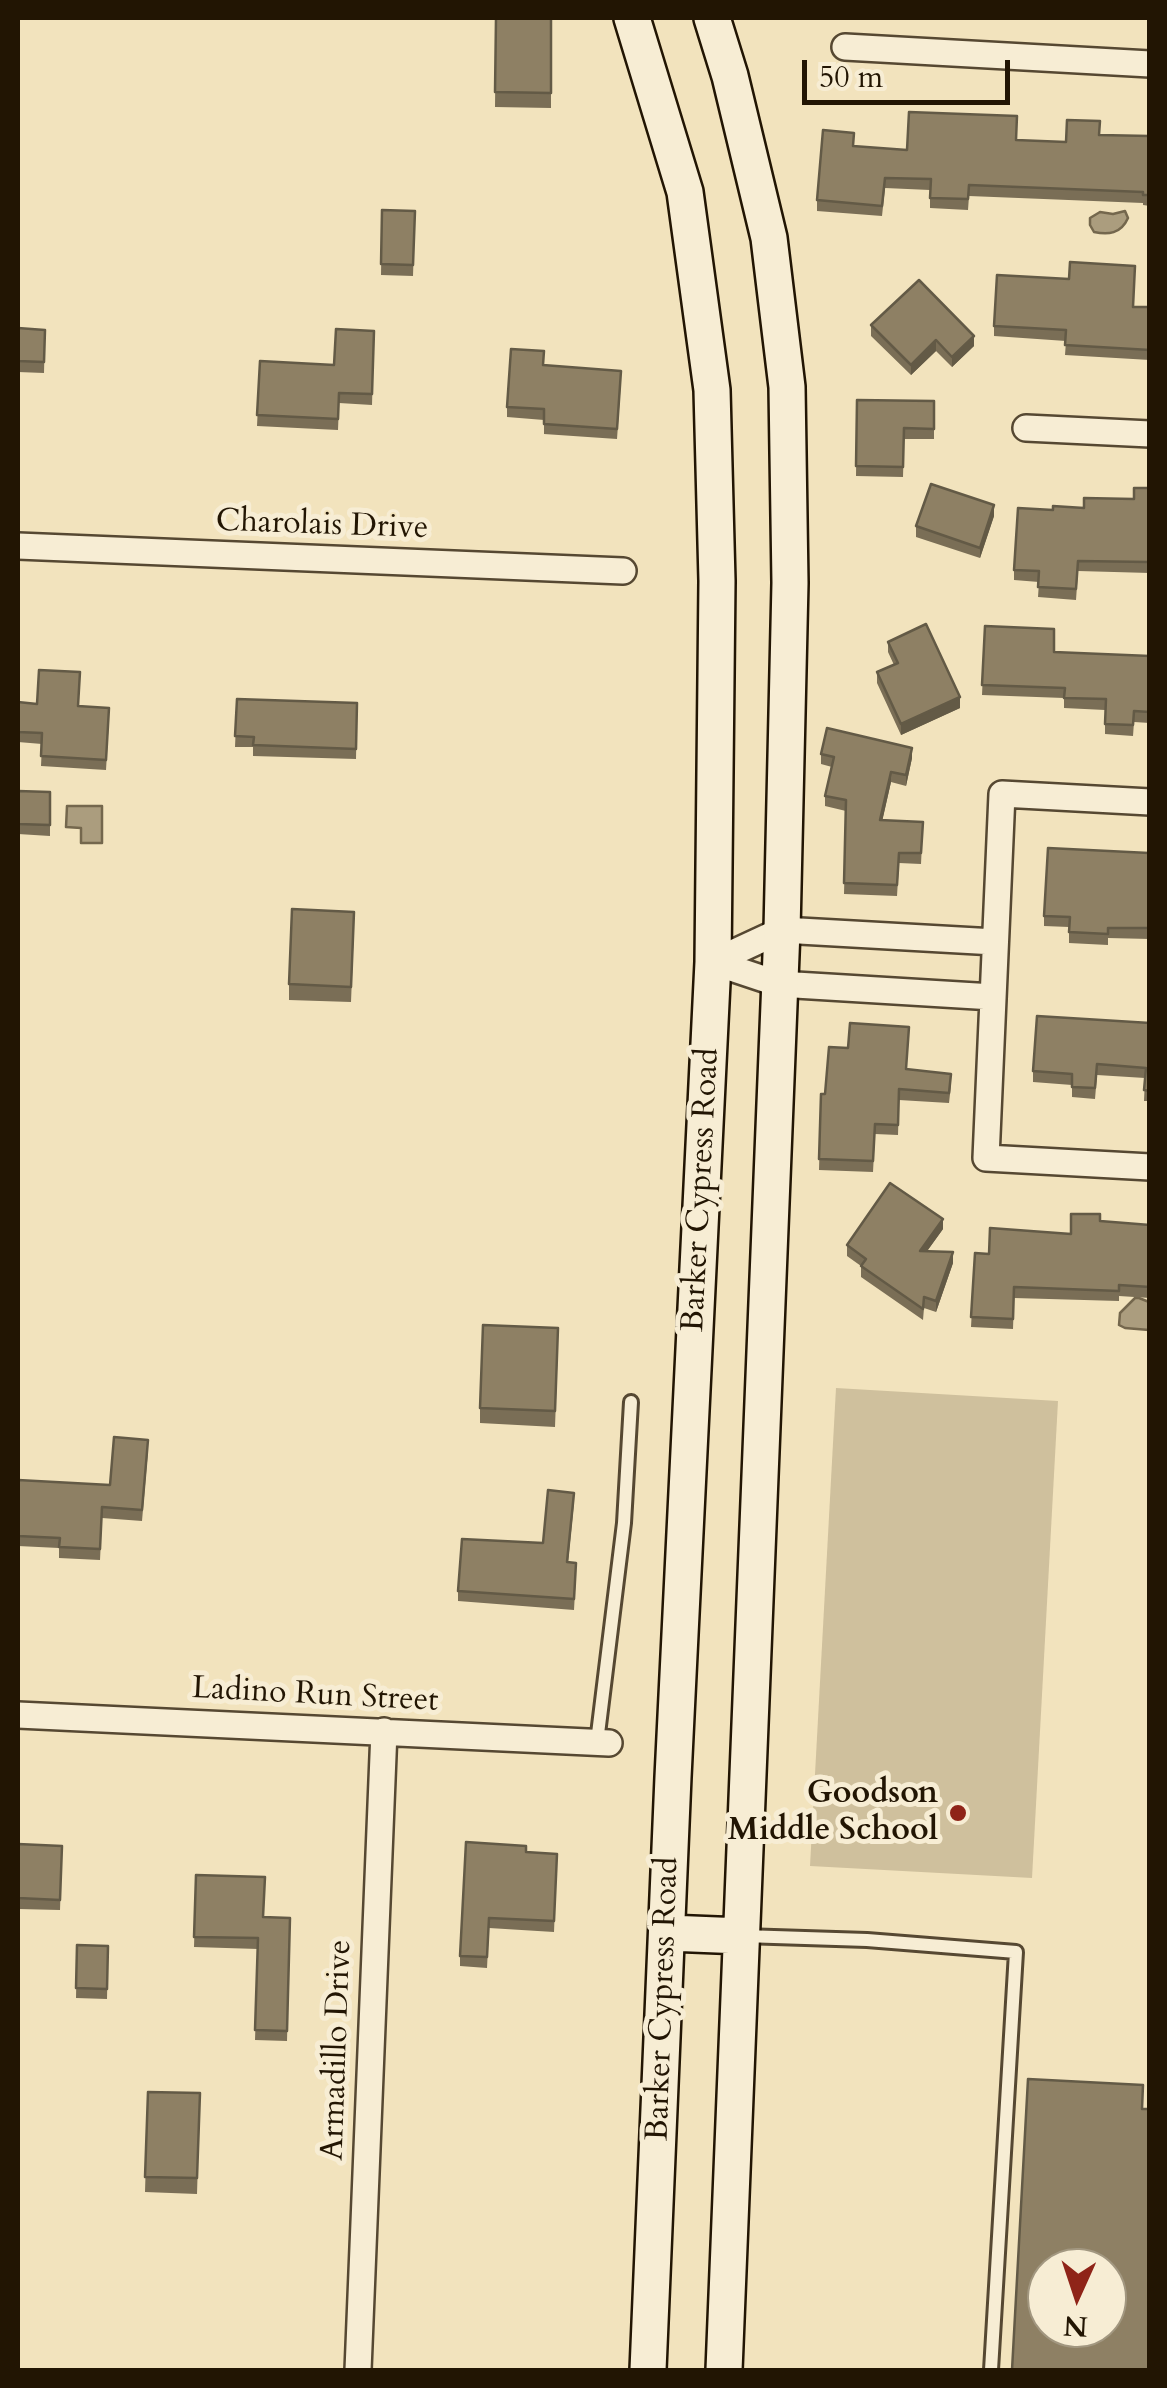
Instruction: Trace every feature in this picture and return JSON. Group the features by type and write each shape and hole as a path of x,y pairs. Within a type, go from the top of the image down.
{"main road":[{"name":"Barker Cypress Road","path":"632,18 686,192 712,390 717,581 713,962 648,2370"},
{"name":"Barker Cypress Road","path":"712,18 769,238 787,387 790,583 782,930 724,2370"},
{"path":"668,1933 742,1936"}],"street":[{"path":"844,47 1150,64"},
{"path":"1026,428 1150,434"},
{"name":"Charolais Drive","path":"18,546 623,572"},
{"path":"1150,802 1002,794 986,1158 1150,1167"},
{"path":"713,962 782,930 996,942"},
{"path":"713,962 779,984 994,997"},
{"name":"Ladino Run Street","path":"18,1715 603,1742"},
{"name":"Armadillo Drive","path":"358,2370 384,1731"}],"lane":[{"path":"603,1742 631,1402"},
{"path":"742,1936 866,1940 1016,1952 991,2370"}],"shaded area":[{"path":"1125,211 1128,218 1114,232 1094,232 1090,218 1100,212"},
{"path":"67,806 102,806 102,843 81,843 81,828 66,827"},
{"path":"1135,1298 1149,1302 1149,1330 1119,1325 1120,1313"},
{"path":"836,1388 1058,1401 1032,1878 810,1866"}],"building":[{"path":"496,18 551,18 551,93 495,92"},
{"path":"909,112 1017,116 1016,140 1066,142 1067,120 1100,121 1099,135 1150,136 1150,195 969,185 968,199 930,198 931,179 885,178 882,206 817,200 823,130 854,133 853,146 907,150"},
{"path":"382,210 415,211 413,265 381,264"},
{"path":"1070,262 1135,266 1133,307 1150,307 1150,350 1065,345 1066,330 994,326 997,275 1069,279"},
{"path":"919,280 974,336 952,357 936,340 911,365 871,325"},
{"path":"18,328 45,330 44,362 18,361"},
{"path":"336,329 374,331 372,394 339,393 338,419 257,415 260,361 334,365"},
{"path":"511,349 544,351 543,365 621,371 617,429 544,424 544,409 507,407"},
{"path":"857,400 934,401 934,429 904,428 903,467 856,466"},
{"path":"931,484 994,505 980,548 916,526"},
{"path":"1134,488 1150,488 1150,562 1078,561 1076,589 1038,587 1039,571 1014,570 1018,508 1084,508 1084,498 1134,499"},
{"path":"926,624 960,697 901,724 877,672 898,663 888,642"},
{"path":"985,626 1054,629 1054,652 1150,656 1150,712 1134,711 1133,725 1105,724 1106,699 1064,698 1065,688 982,685"},
{"path":"39,670 80,672 78,706 109,708 106,760 41,756 42,733 18,732 18,702 37,704"},
{"path":"237,699 357,703 356,749 253,745 254,737 235,736"},
{"path":"827,728 912,748 906,775 891,772 880,820 923,822 921,853 899,853 897,885 844,883 846,800 825,796 834,757 821,754"},
{"path":"18,791 50,792 50,825 18,824"},
{"path":"1048,848 1149,853 1150,928 1108,928 1108,934 1069,932 1070,917 1044,916"},
{"path":"292,909 354,912 351,987 289,984"},
{"path":"1037,1016 1150,1023 1150,1091 1144,1090 1146,1068 1097,1064 1095,1088 1072,1087 1072,1074 1033,1071"},
{"path":"850,1023 909,1027 906,1069 951,1074 949,1093 899,1089 898,1125 875,1124 873,1161 819,1159 821,1094 825,1094 829,1047 848,1048"},
{"path":"890,1183 943,1219 920,1251 953,1252 936,1301 924,1297 923,1309 861,1266 866,1259 847,1245"},
{"path":"1071,1214 1100,1214 1100,1221 1150,1225 1150,1287 1119,1285 1119,1291 1014,1287 1013,1319 971,1317 975,1253 989,1254 990,1228 1071,1234"},
{"path":"483,1325 558,1328 555,1411 480,1408"},
{"path":"114,1437 148,1440 142,1510 102,1507 100,1549 59,1547 60,1538 18,1536 18,1480 110,1485"},
{"path":"548,1490 574,1493 567,1562 576,1563 574,1599 458,1591 462,1539 543,1543"},
{"path":"466,1842 526,1846 526,1852 557,1854 554,1921 489,1918 487,1957 460,1956"},
{"path":"18,1844 62,1846 60,1900 18,1898"},
{"path":"196,1875 265,1877 263,1917 290,1918 287,2031 255,2030 258,1938 194,1937"},
{"path":"77,1945 108,1946 107,1989 76,1988"},
{"path":"1028,2079 1143,2085 1142,2109 1150,2109 1150,2370 1012,2370"},
{"path":"148,2092 200,2093 197,2178 145,2177"}],"place":[{"name":"Goodson Middle School","path":"958,1813"}]}
